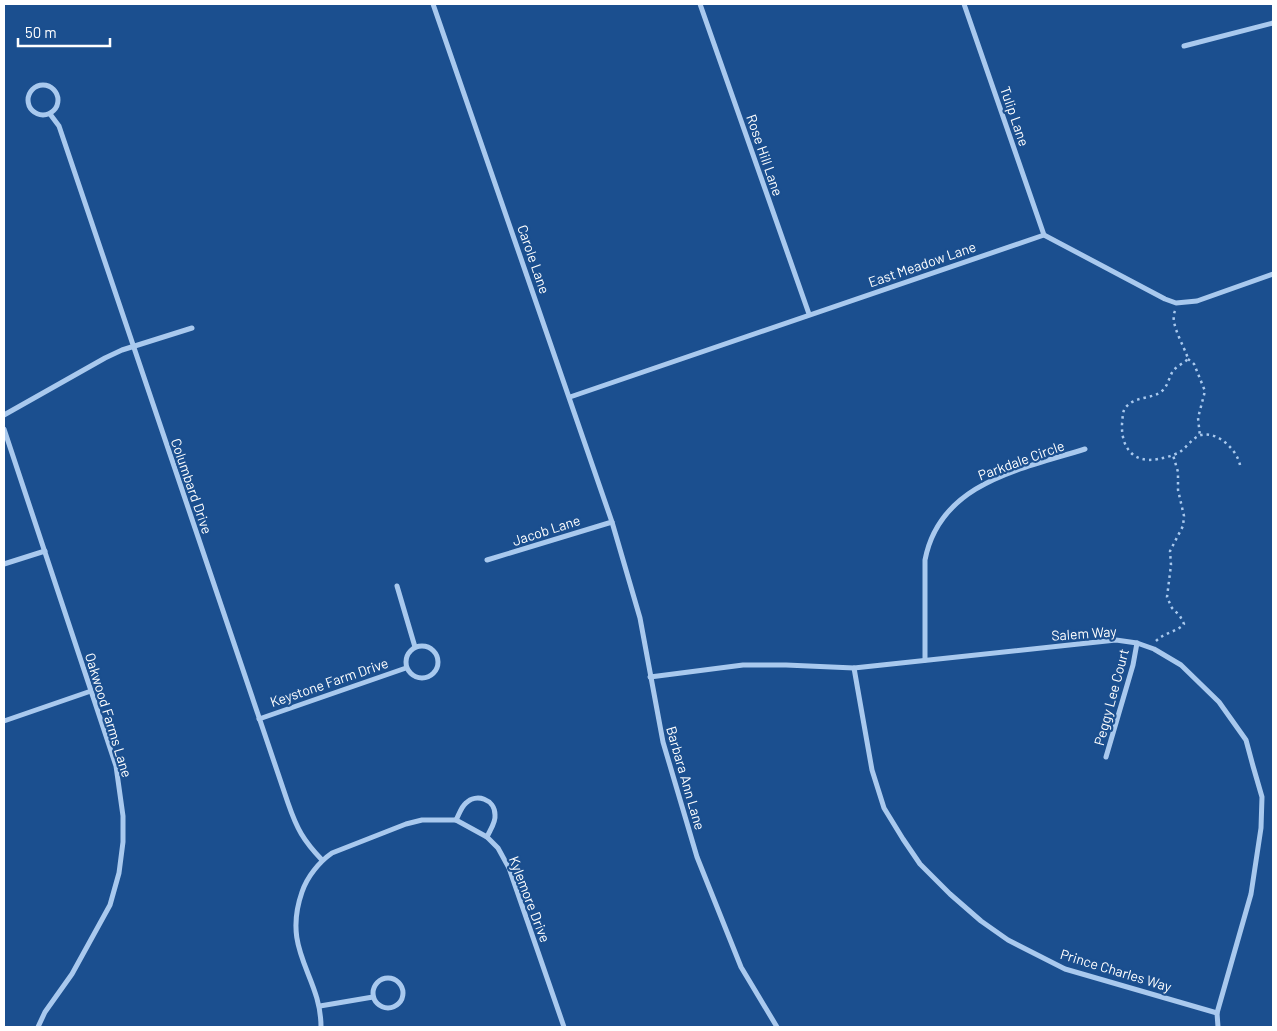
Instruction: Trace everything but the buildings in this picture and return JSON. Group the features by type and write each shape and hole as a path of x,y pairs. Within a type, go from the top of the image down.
{"street":[{"name":"Carole Lane","path":"433,4 612,522"},
{"name":"Rose Hill Lane","path":"700,4 809,314"},
{"name":"Tulip Lane","path":"964,4 1044,235"},
{"path":"1184,46 1273,23"},
{"path":"39,85 53,87 58,96 57,106 50,114 35,113 28,106 28,95 39,85"},
{"name":"Columbard Drive","path":"50,114 59,126 296,825 305,842 322,860"},
{"name":"East Meadow Lane","path":"570,397 1044,235"},
{"path":"1044,235 1165,299 1179,303 1197,302 1273,274"},
{"path":"4,414 105,358 192,328"},
{"name":"Oakwood Farms Lane","path":"4,429 92,691 116,766 122,797 123,842 119,873 110,905 72,974 45,1012 38,1027"},
{"name":"Parkdale Circle","path":"925,660 925,560 934,531 942,519 951,508 974,488 1003,475 1085,450"},
{"name":"Jacob Lane","path":"487,560 612,522"},
{"name":"Barbara Ann Lane","path":"612,522 640,618 663,742 697,857 742,967 777,1027"},
{"path":"4,564 44,551"},
{"path":"397,586 416,647"},
{"name":"Salem Way","path":"650,677 743,665 854,668 1116,640 1137,642 1182,665 1219,702 1246,740 1262,797 1261,828 1250,894 1217,1013 1218,1027"},
{"name":"Peggy Lee Court","path":"1106,757 1133,665 1137,642"},
{"name":"Keystone Farm Drive","path":"427,646 436,653 437,670 429,678 418,679 413,677 406,668 406,658 411,650 416,647 427,646"},
{"name":"Keystone Farm Drive","path":"259,718 406,668"},
{"name":"Prince Charles Way","path":"854,668 872,770 884,808 920,864 950,894 981,921 1008,940 1065,969 1217,1013"},
{"path":"4,721 92,691"},
{"path":"456,820 467,802 476,798 488,801 492,805 495,820 487,837"},
{"name":"Kylemore Drive","path":"322,860 343,848 406,824 422,820 456,820 487,837 498,848 510,868 564,1027"},
{"path":"321,1027 320,1006 302,960 297,942 295,923 298,904 304,886 322,860"},
{"path":"391,978 396,980 402,987 401,1002 393,1008 388,1009 378,1005 373,997 374,987 381,980 391,978"},
{"path":"320,1006 373,997"}],"path":[{"path":"1179,303 1173,315 1176,330 1188,359 1194,364 1205,391 1198,418 1200,436"},
{"path":"1188,359 1174,370 1164,389 1127,405 1123,413 1123,440 1127,450 1138,458 1147,460 1173,455 1180,452 1200,436 1211,436 1225,442 1239,459 1240,465"},
{"path":"1152,648 1164,634 1182,628 1184,624 1180,616 1172,608 1167,597 1171,566 1170,551 1183,526 1184,516 1178,490 1178,472 1173,455"}]}
